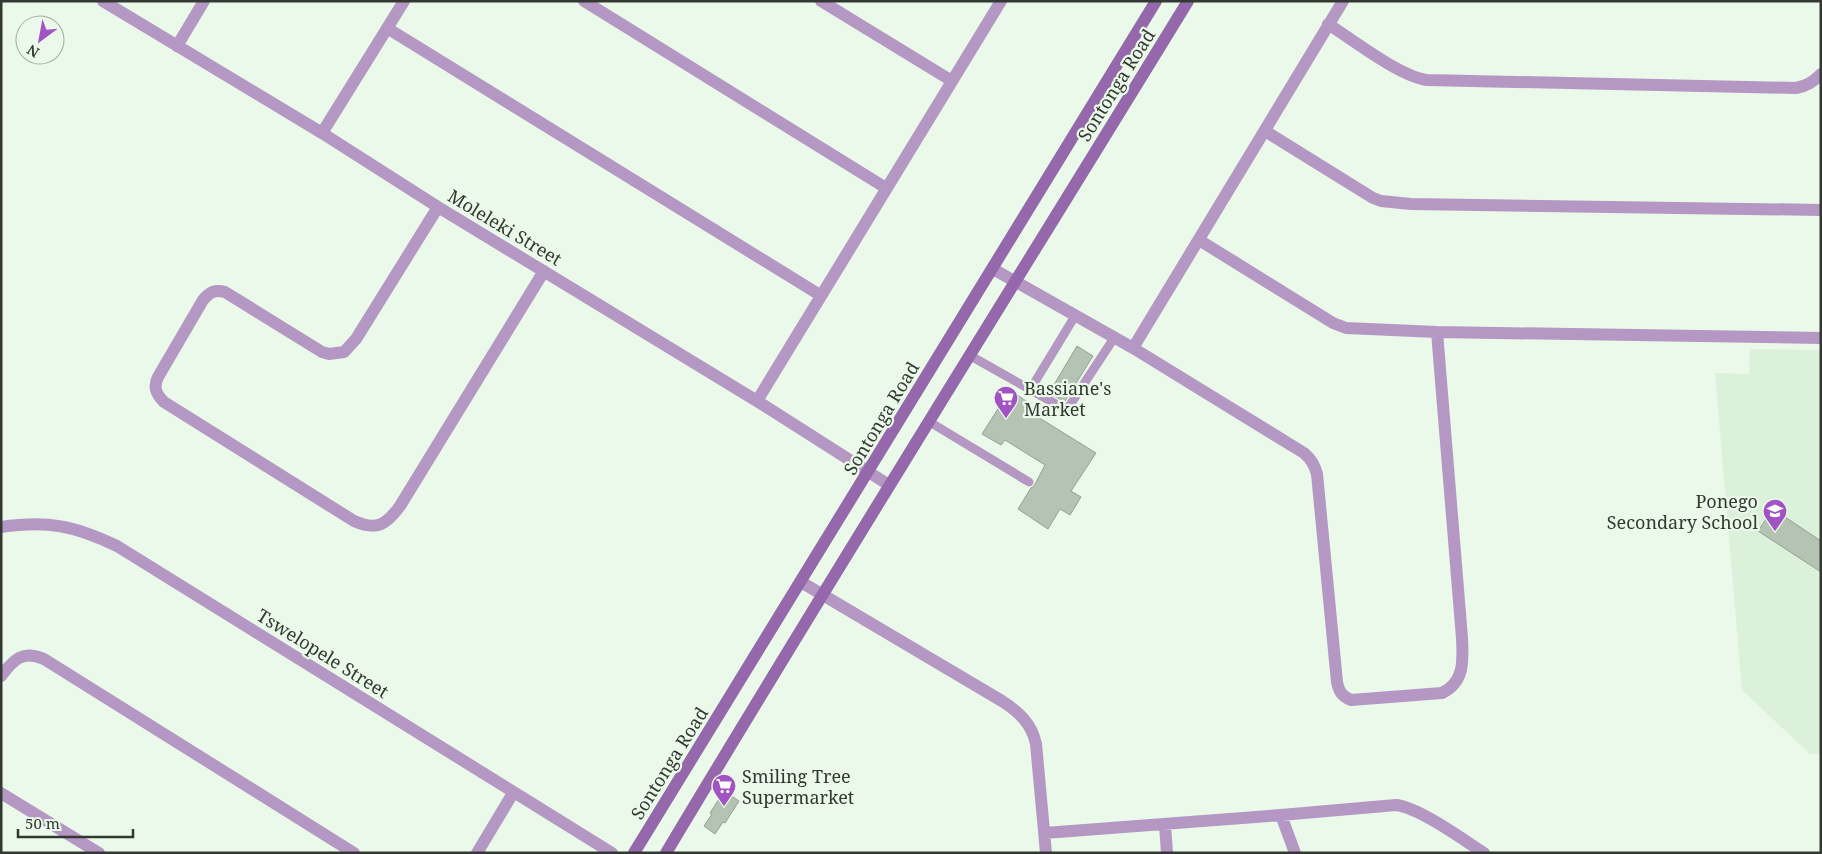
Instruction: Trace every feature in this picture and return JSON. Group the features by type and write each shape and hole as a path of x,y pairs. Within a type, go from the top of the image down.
{"main road":[{"name":"Sontonga Road","path":"634,853 1156,1"},
{"name":"Sontonga Road","path":"666,853 928,421 1016,282 1188,1"}],"street":[{"name":"Moleleki Street","path":"103,1 322,133 438,207 757,401 889,485"},
{"path":"177,46 204,1"},
{"path":"322,133 404,1"},
{"path":"584,1 886,188"},
{"path":"821,1 952,81"},
{"path":"757,401 1001,1"},
{"path":"1133,348 1343,1"},
{"path":"1328,24 1406,74 1427,80 1796,88 1813,82 1821,74"},
{"path":"387,28 820,295"},
{"path":"1265,132 1363,193 1381,202 1821,210"},
{"path":"438,207 356,339 344,352 329,354 322,352 234,296 218,290 213,291 203,300 156,381 155,390 157,394 164,402 354,521 365,526 374,527 389,520 400,506 544,271"},
{"path":"1199,240 1333,323 1346,328 1437,332 1821,338"},
{"path":"993,269 1133,348 1295,448 1311,460 1317,474 1339,690 1343,697 1351,700 1442,693 1450,689 1461,673 1463,662 1462,638 1437,332"},
{"name":"Tswelopele Street","path":"1,527 39,524 60,525 90,534 118,546 612,853"},
{"path":"801,582 1012,707 1026,720 1032,728 1036,744 1046,853"},
{"path":"1,676 16,660 24,655 34,655 44,659 354,853"},
{"path":"477,853 513,792"},
{"path":"1,793 99,853"},
{"path":"1045,833 1387,805 1404,806 1420,813 1484,853"},
{"path":"1281,815 1295,853"},
{"path":"1165,824 1167,853"}],"lane":[{"path":"1030,390 1075,316"},
{"path":"969,355 1061,407 1067,407 1114,338"},
{"path":"928,421 1029,482"}],"shaded area":[{"name":"Ponego Secondary School","path":"1750,349 1819,350 1821,352 1821,754 1810,754 1742,690 1715,373 1749,374"}],"building":[{"path":"1077,346 1093,356 1065,401 1063,401 1049,393"},
{"path":"1010,390 1029,403 1025,409 1096,453 1071,491 1081,497 1070,515 1060,509 1048,529 1018,509 1034,486 1045,465 1005,440 1001,445 982,434"},
{"path":"1773,509 1821,541 1821,572 1758,531"},
{"name":"Smiling Tree Supermarket","path":"724,791 739,801 725,823 723,822 715,834 704,826"}],"place":[{"name":"Bassiane's Market","path":"1006,419"},
{"name":"Ponego Secondary School","path":"1775,532"},
{"name":"Smiling Tree Supermarket","path":"724,807"}]}
